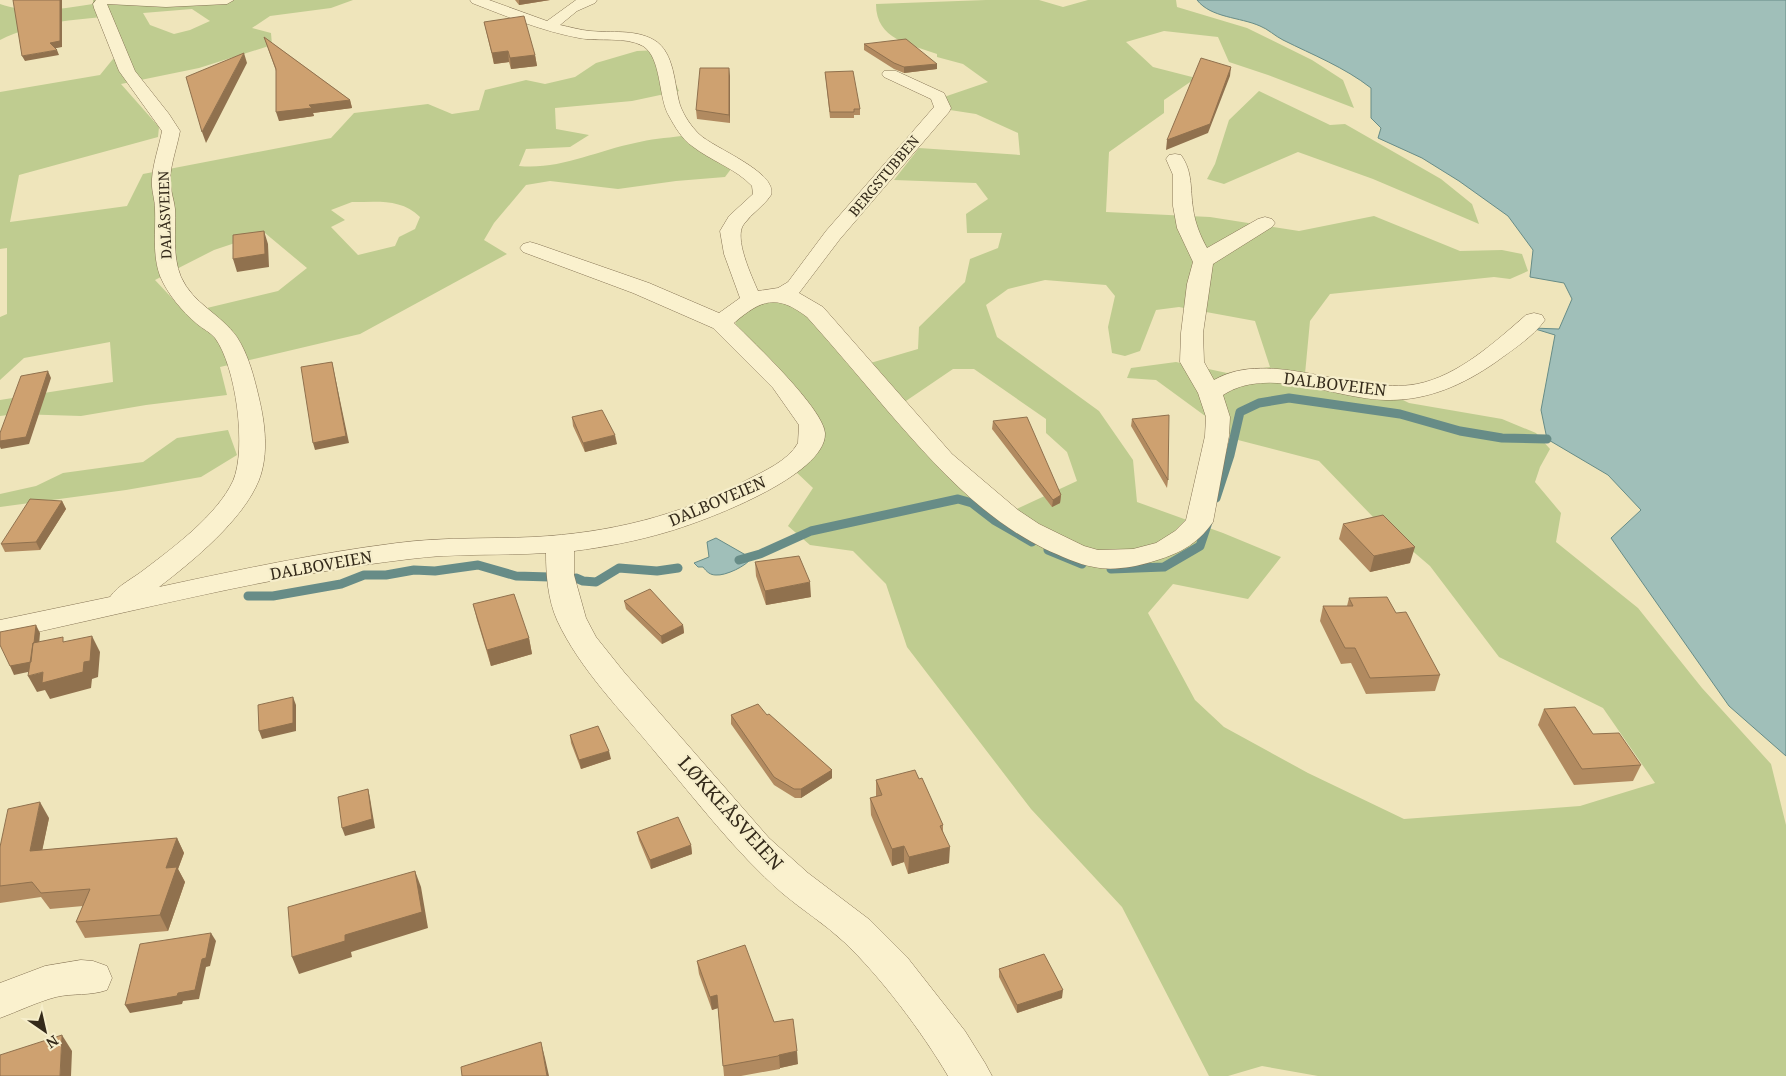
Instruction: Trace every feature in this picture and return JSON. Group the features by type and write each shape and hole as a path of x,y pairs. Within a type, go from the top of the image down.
{"street":[{"name":"DALÅSVEIEN","path":"103,0 100,8 125,68 145,97 167,121 171,131 163,163 161,188 165,208 163,242 168,269 180,295 189,306 219,330 234,353 248,400 253,441 247,479 232,504 167,566 113,607"},
{"path":"107,0 156,3 227,0"},
{"path":"477,0 547,27 583,34 631,38 651,44 660,57 672,105 684,128 704,148 751,175 761,184 763,190 761,197 740,216 730,232 730,240 751,299"},
{"path":"547,27 559,20 582,1"},
{"name":"BERGSTUBBEN","path":"782,296 795,286 827,242 943,108 938,96 890,74"},
{"path":"1175,159 1182,175 1187,228 1203,262"},
{"path":"721,323 751,299 766,295 782,296 800,302 815,312 930,445 1008,516 1053,543 1096,559 1133,558 1166,549 1185,537 1199,522 1217,436 1218,417 1210,393 1192,362 1191,354 1198,284 1203,262 1210,255 1265,223"},
{"name":"DALBOVEIEN","path":"0,630 262,575 401,551 433,548 560,544 619,536 663,524 705,509 749,490 790,467 803,457 811,445 813,432 811,425 781,383 721,323 641,288 530,248"},
{"name":"DALBOVEIEN","path":"1210,393 1221,384 1253,376 1300,379 1349,389 1384,392 1426,389 1461,374 1492,354 1534,320"},
{"name":"LØKKEÅSVEIEN","path":"560,544 560,575 571,618 584,642 595,657 757,848 795,883 857,931 893,969 951,1044 971,1076"},
{"path":"0,1001 58,979 76,976 93,978"}],"green space":[{"path":"93,0 353,0 331,8 270,16 252,28 271,33 272,45 199,68 121,84 159,127 158,137 19,175 10,222 127,206 143,174 331,138 354,113 428,104 452,114 479,110 485,90 526,80 545,84 575,77 596,63 637,51 659,50 679,91 632,101 555,108 556,129 589,135 570,147 526,149 519,166 563,163 620,146 681,136 731,169 725,177 618,189 550,181 526,185 494,223 484,240 507,254 360,334 220,367 227,395 146,405 81,416 16,414 0,416 0,400 113,382 110,342 24,358 0,380 0,317 7,314 7,248 0,249 0,92 100,75 113,59 126,56 112,16 68,21 27,29 0,40 0,4 34,10 93,4","holes":["192,9 210,21 190,30 174,34 150,25 143,13","352,202 388,202 405,207 420,217 415,229 399,237 395,246 358,255 331,227 345,220 331,210","265,233 307,268 278,291 186,313 155,280 214,250"]},
{"path":"1039,0 1063,7 1088,0 1176,0 1177,7 1247,28 1312,60 1343,80 1354,108 1229,62 1218,37 1164,31 1126,42 1153,67 1196,78 1164,100 1164,113 1109,152 1106,212 1210,217 1299,231 1374,216 1460,251 1502,250 1522,254 1528,271 1510,279 1494,277 1330,294 1310,321 1305,374 1371,384 1409,403 1502,419 1536,433 1550,449 1540,467 1535,482 1561,513 1556,542 1638,608 1702,688 1771,764 1786,825 1786,1076 1318,1076 1262,1066 1228,1076 1209,1076 1122,907 1031,809 907,647 886,584 853,551 810,545 788,526 813,488 794,470 820,442 735,325 737,318 757,303 787,301 867,364 918,349 919,327 965,282 970,259 998,248 1002,233 967,233 966,214 988,199 976,183 894,180 919,148 1020,155 1018,133 976,114 950,110 944,97 988,82 963,64 937,57 937,54 896,39 882,26 876,4","holes":["1045,280 1106,285 1115,296 1108,327 1112,353 1125,356 1140,351 1156,310 1179,307 1255,321 1270,367 1227,373 1176,362 1131,368 1127,378 1156,380 1238,440 1319,461 1374,518 1430,566 1499,657 1603,708 1655,783 1580,806 1404,819 1308,773 1224,727 1195,700 1148,613 1173,584 1248,599 1281,557 1223,533 1137,502 1133,460 1099,411 997,337 986,305 1008,289","953,369 974,369 1046,419 1046,433 1067,452 1077,481 1010,512 900,405"]},
{"path":"1259,91 1330,125 1345,124 1441,179 1472,204 1479,224 1373,179 1298,152 1224,184 1207,179 1215,164 1229,120"},
{"path":"228,430 237,455 201,477 126,490 0,507 0,494 36,486 63,473 143,462 177,438"}],"water":[{"path":"1197,0 1786,0 1786,756 1729,706 1611,538 1641,510 1608,475 1547,439 1541,410 1555,335 1532,328 1559,329 1572,299 1564,283 1530,277 1533,250 1508,216 1459,181 1422,158 1378,138 1381,128 1371,118 1371,88 1339,68 1283,40 1263,27 1218,14 1203,6"},
{"path":"716,538 751,558 741,567 720,575 712,574 703,567 698,567 694,563 709,557 707,542"}],"building":[{"path":"13,0 60,0 60,41 50,43 57,50 22,56"},
{"path":"524,16 535,55 510,58 508,51 492,53 484,22"},
{"path":"264,37 350,100 309,105 312,108 276,112 276,69"},
{"path":"906,39 937,64 904,67 894,63 864,44"},
{"path":"244,53 202,132 186,77"},
{"path":"1201,58 1231,67 1210,124 1167,140"},
{"path":"700,68 729,68 729,115 696,110"},
{"path":"853,71 860,109 854,109 854,112 830,112 825,72"},
{"path":"264,231 265,254 233,259 233,235"},
{"path":"332,362 346,436 313,443 301,367"},
{"path":"48,371 26,437 0,441 0,433 21,376"},
{"path":"602,410 615,435 583,443 572,417"},
{"path":"1169,415 1168,480 1132,419"},
{"path":"1027,417 1061,495 1053,500 993,421"},
{"path":"30,499 62,501 36,542 1,544"},
{"path":"1383,515 1415,547 1374,556 1343,524"},
{"path":"799,556 810,582 765,591 755,562"},
{"path":"650,589 683,625 661,636 624,601"},
{"path":"514,594 529,638 487,650 473,604"},
{"path":"1387,597 1396,613 1406,612 1440,675 1370,678 1355,648 1345,648 1323,606 1353,606 1349,598"},
{"path":"36,625 31,662 10,666 0,645 0,632"},
{"path":"92,636 90,661 84,662 83,672 42,683 43,672 28,676 33,643 63,637 63,642"},
{"path":"293,697 293,723 259,731 258,705"},
{"path":"758,704 767,715 769,714 832,770 801,789 794,789 774,777 731,715"},
{"path":"1575,707 1593,734 1619,733 1641,765 1582,769 1544,709"},
{"path":"598,726 609,751 579,760 570,735"},
{"path":"915,770 919,779 922,778 943,825 940,826 950,847 909,857 904,846 892,849 870,798 882,795 876,780"},
{"path":"368,789 372,819 342,828 338,797"},
{"path":"40,802 30,851 177,838 166,868 177,867 160,915 76,922 90,889 41,893 32,882 0,886 0,847 8,809"},
{"path":"678,817 691,845 650,860 637,832"},
{"path":"415,871 422,912 345,935 345,941 292,957 288,907"},
{"path":"211,933 206,958 202,959 195,990 178,993 177,996 125,1005 140,944"},
{"path":"745,945 774,1022 793,1019 797,1051 723,1066 717,995 710,997 697,961"},
{"path":"1044,954 1063,990 1017,1005 999,969"},
{"path":"62,1035 60,1076 0,1076 0,1055"},
{"path":"541,1042 547,1076 462,1076 461,1067"}],"waterway":[{"path":"1216,498 1230,455 1240,412 1259,403 1289,398 1400,414 1460,431 1502,438 1547,439"},
{"path":"739,560 760,554 811,531 958,499 972,503 994,520 1032,542"},
{"path":"1111,569 1164,567 1200,546 1208,522"},
{"path":"1048,550 1082,564"},
{"path":"248,596 273,596 341,584 364,575 386,575 414,570 435,571 478,565 516,576 550,577"},
{"path":"576,578 583,581 596,582 619,568 657,571 678,568"}]}
